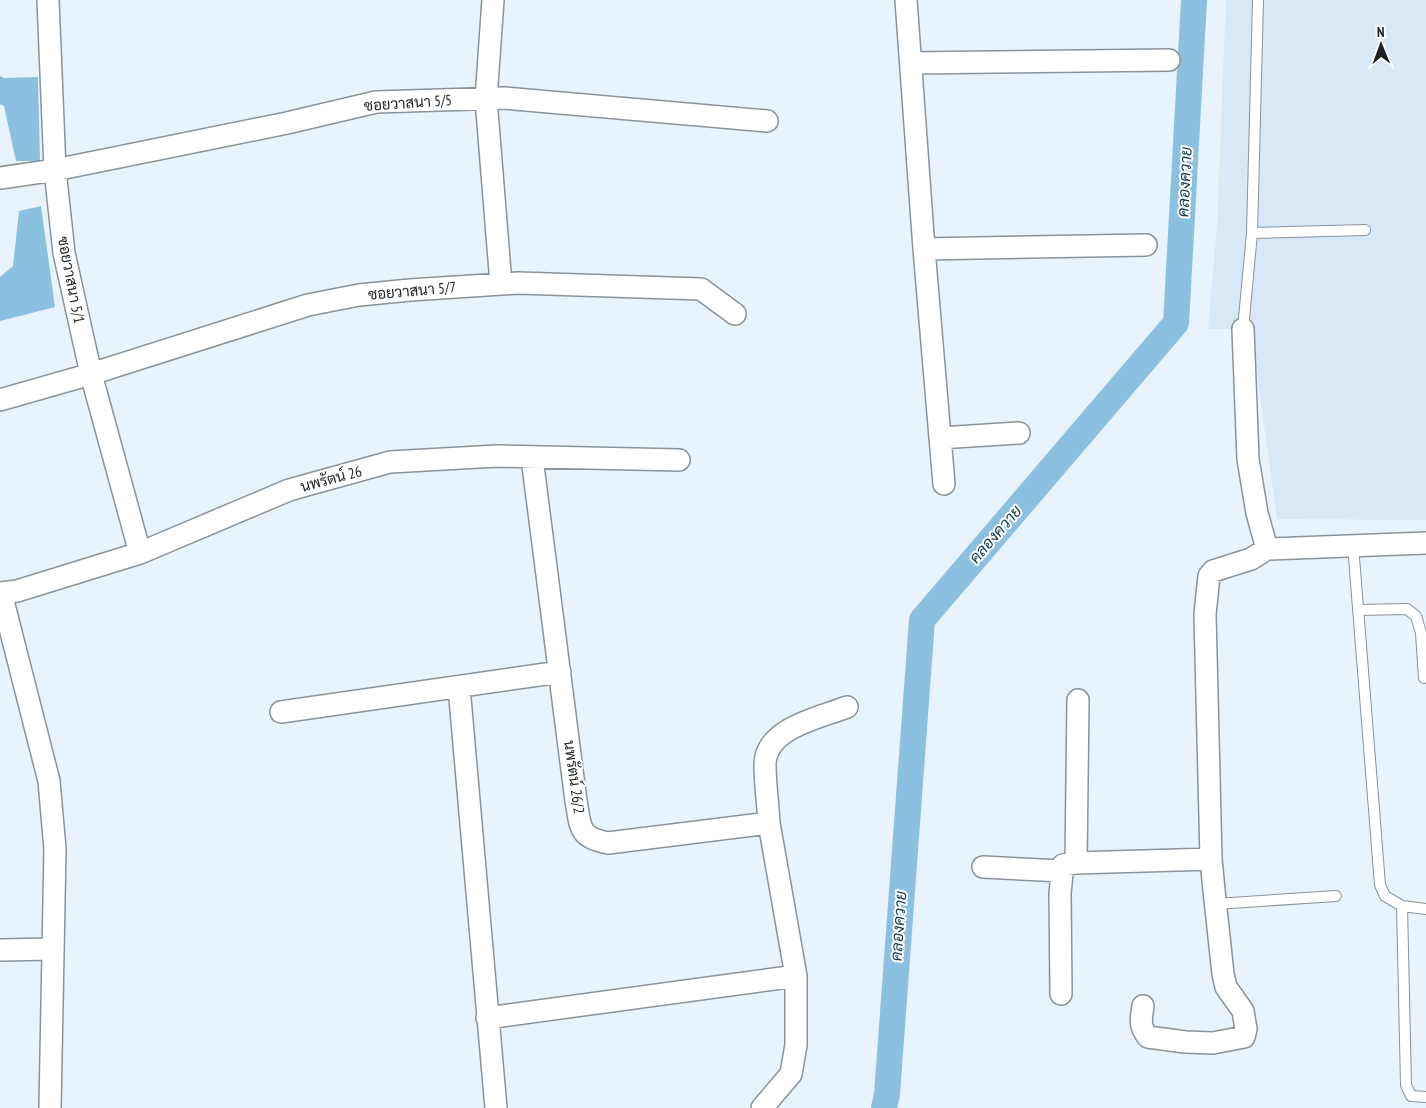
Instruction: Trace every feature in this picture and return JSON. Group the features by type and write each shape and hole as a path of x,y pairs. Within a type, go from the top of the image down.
{"street":[{"name":"ซอยวาสนา 5/1","path":"48,0 55,170 64,253 92,374 140,553"},
{"path":"493,0 486,99 501,284"},
{"path":"906,0 944,484"},
{"path":"911,63 1169,60"},
{"name":"ซอยวาสนา 5/5","path":"0,178 55,170 287,123 376,102 504,98 767,120"},
{"path":"924,248 1146,245"},
{"name":"ซอยวาสนา 5/7","path":"0,400 92,374 308,306 376,293 518,283 701,289 736,314"},
{"path":"1243,329 1248,460 1257,512 1267,549"},
{"path":"940,438 1019,432"},
{"name":"นพรัตน์ 26","path":"1,593 17,592 140,553 289,490 390,462 497,456 679,460"},
{"name":"นพรัตน์ 26/2","path":"532,458 576,801 582,830 588,837 608,843 769,823"},
{"path":"1143,1006 1142,1030 1148,1037 1185,1042 1214,1042 1244,1037 1246,1029 1243,1012 1226,988 1223,974 1211,859 1205,614 1209,576 1219,568 1251,559 1267,549 1426,543"},
{"path":"1,593 49,781 55,850 50,1108"},
{"path":"281,712 560,672"},
{"path":"459,687 496,1108"},
{"path":"1062,994 1060,893 1069,867 1078,700"},
{"path":"762,1108 791,1074 796,1045 796,976 769,823 765,764 768,747 782,733 805,722 847,707"},
{"path":"983,867 1069,867 1211,859"},
{"path":"0,950 53,949"},
{"path":"487,1018 796,976"}],"lane":[{"path":"1243,329 1252,233 1258,0"},
{"path":"1252,233 1365,230"},
{"path":"1353,546 1380,885 1385,896 1402,906 1426,909"},
{"path":"1358,610 1407,609 1416,616 1421,633 1424,678"},
{"path":"1215,904 1336,896"},
{"path":"1402,906 1406,1085 1411,1096 1426,1097"}],"shaded area":[{"path":"1226,0 1426,0 1426,520 1277,519 1251,329 1208,329 1217,227"}],"water":[{"path":"0,76 4,78 38,77 40,161 16,161 4,106 0,104"},
{"path":"41,206 55,307 0,321 0,277 13,266 19,211"}],"waterway":[{"name":"คลองควาย","path":"884,1108 887,1094 922,620 1176,323 1194,0"}]}
